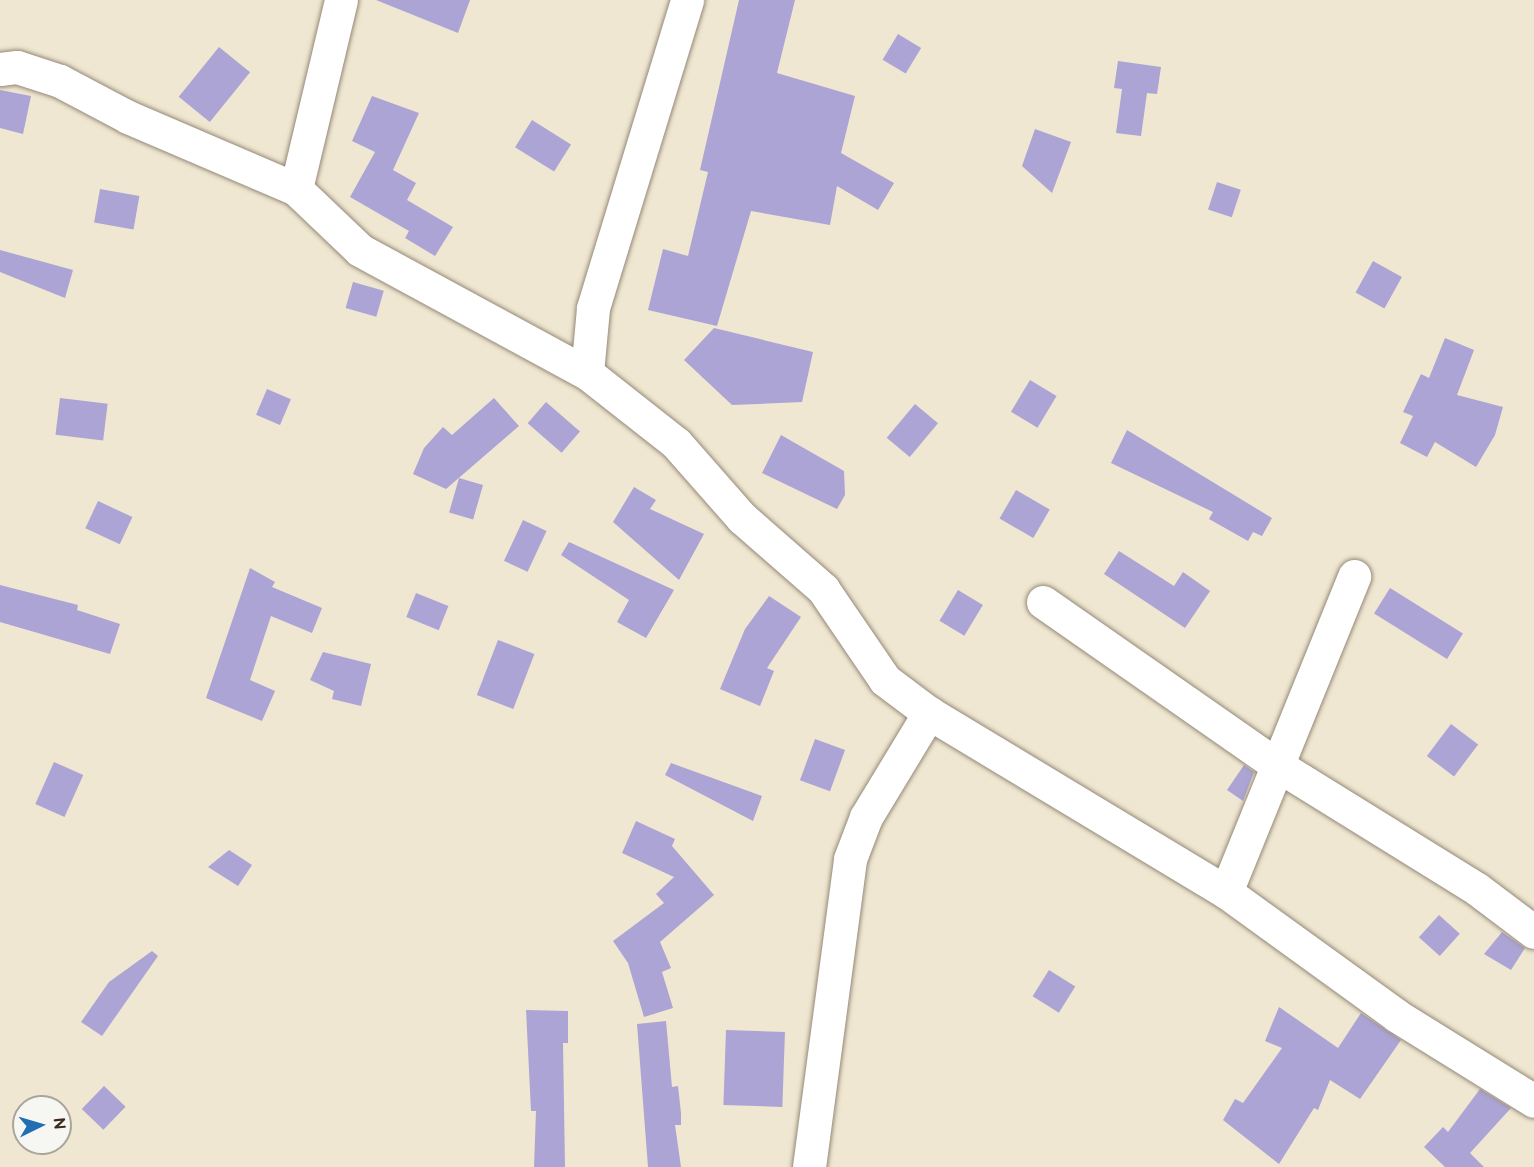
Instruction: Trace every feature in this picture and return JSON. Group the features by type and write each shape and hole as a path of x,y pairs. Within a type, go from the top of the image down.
{"street":[{"path":"296,189 341,0"},
{"path":"587,373 593,308 687,0"},
{"path":"0,69 16,67 60,81 128,117 296,189 360,250 587,373 676,443 742,518 823,589 885,680 929,713 1226,892 1397,1016 1534,1101"},
{"path":"1226,892 1354,576"},
{"path":"1043,602 1277,765 1477,889 1534,932"},
{"path":"810,1167 850,860 866,817 929,713"}],"building":[{"path":"376,0 470,0 458,33"},
{"path":"739,0 795,0 777,73 855,96 841,153 894,183 878,210 837,186 830,225 751,211 717,326 648,310 663,249 688,256 708,172 700,170"},
{"path":"898,34 921,48 906,74 883,60"},
{"path":"219,47 250,72 210,122 179,97"},
{"path":"1118,61 1161,67 1157,94 1147,93 1141,136 1116,133 1122,89 1114,88"},
{"path":"0,90 31,96 23,134 0,128"},
{"path":"372,96 419,113 393,170 416,183 407,200 453,227 435,256 405,238 409,231 350,197 375,152 352,141"},
{"path":"532,120 571,144 554,172 515,147"},
{"path":"1035,129 1071,142 1052,193 1022,166"},
{"path":"1217,182 1241,190 1232,217 1208,210"},
{"path":"100,189 139,196 133,229 94,222"},
{"path":"0,250 73,270 65,298 0,272"},
{"path":"1373,261 1402,277 1384,308 1356,292"},
{"path":"353,282 384,291 376,317 346,308"},
{"path":"714,328 813,352 802,402 732,405 684,360"},
{"path":"1445,338 1474,350 1457,395 1503,407 1495,435 1476,467 1435,442 1427,457 1400,443 1413,416 1403,412 1421,374 1429,378"},
{"path":"1030,380 1057,396 1038,428 1011,412"},
{"path":"267,389 291,399 280,425 256,415"},
{"path":"60,398 108,404 103,441 55,435"},
{"path":"494,398 519,426 446,489 413,474 424,448 443,427 452,435"},
{"path":"546,402 580,432 562,453 528,423"},
{"path":"915,404 938,423 910,457 887,438"},
{"path":"1127,430 1272,518 1262,536 1253,532 1248,541 1209,519 1213,512 1111,463"},
{"path":"781,435 844,471 845,495 837,509 762,473"},
{"path":"459,478 483,485 473,519 449,513"},
{"path":"634,487 656,500 650,509 704,534 679,580 613,522"},
{"path":"1016,490 1050,509 1033,538 1000,519"},
{"path":"98,501 132,517 120,544 85,528"},
{"path":"523,520 547,531 528,572 504,561"},
{"path":"569,542 674,590 646,638 617,622 629,600 561,555"},
{"path":"1119,551 1174,586 1183,572 1210,591 1185,628 1104,574"},
{"path":"250,568 275,582 272,587 322,608 312,633 271,616 250,680 275,691 262,721 206,698"},
{"path":"0,585 78,605 77,610 120,624 110,654 0,622"},
{"path":"1390,588 1463,634 1447,659 1374,613"},
{"path":"958,590 983,605 964,636 939,621"},
{"path":"416,593 448,606 439,630 406,617"},
{"path":"769,596 801,617 767,668 774,671 760,706 720,689 745,629"},
{"path":"498,640 534,654 513,709 477,695"},
{"path":"323,652 371,664 361,706 332,699 334,691 310,680"},
{"path":"1451,724 1478,744 1454,776 1427,756"},
{"path":"815,739 845,750 830,791 800,780"},
{"path":"54,762 83,775 65,817 35,804"},
{"path":"671,763 762,796 753,821 665,775"},
{"path":"1244,765 1254,772 1243,801 1227,790"},
{"path":"636,821 675,839 672,846 714,895 660,942 671,968 662,972 673,1008 644,1017 628,963 613,941 664,903 656,894 674,877 622,853"},
{"path":"229,850 252,865 238,886 208,867"},
{"path":"1439,915 1460,934 1440,956 1419,937"},
{"path":"1502,932 1525,948 1511,970 1484,954"},
{"path":"152,951 158,956 102,1036 81,1022 109,982"},
{"path":"1049,970 1075,986 1059,1013 1033,996"},
{"path":"1279,1007 1338,1048 1361,1013 1401,1040 1360,1099 1330,1080 1318,1110 1314,1108 1279,1164 1223,1120 1235,1099 1243,1103 1282,1048 1265,1041"},
{"path":"526,1010 568,1011 568,1043 563,1043 565,1167 534,1167 536,1111 531,1111"},
{"path":"666,1021 672,1087 678,1086 681,1113 681,1125 675,1125 681,1167 648,1167 637,1024"},
{"path":"726,1030 785,1032 782,1107 723,1105"},
{"path":"104,1086 126,1107 103,1130 82,1109"},
{"path":"1480,1089 1511,1108 1470,1153 1484,1167 1445,1167 1424,1147 1443,1127 1448,1132"}]}
